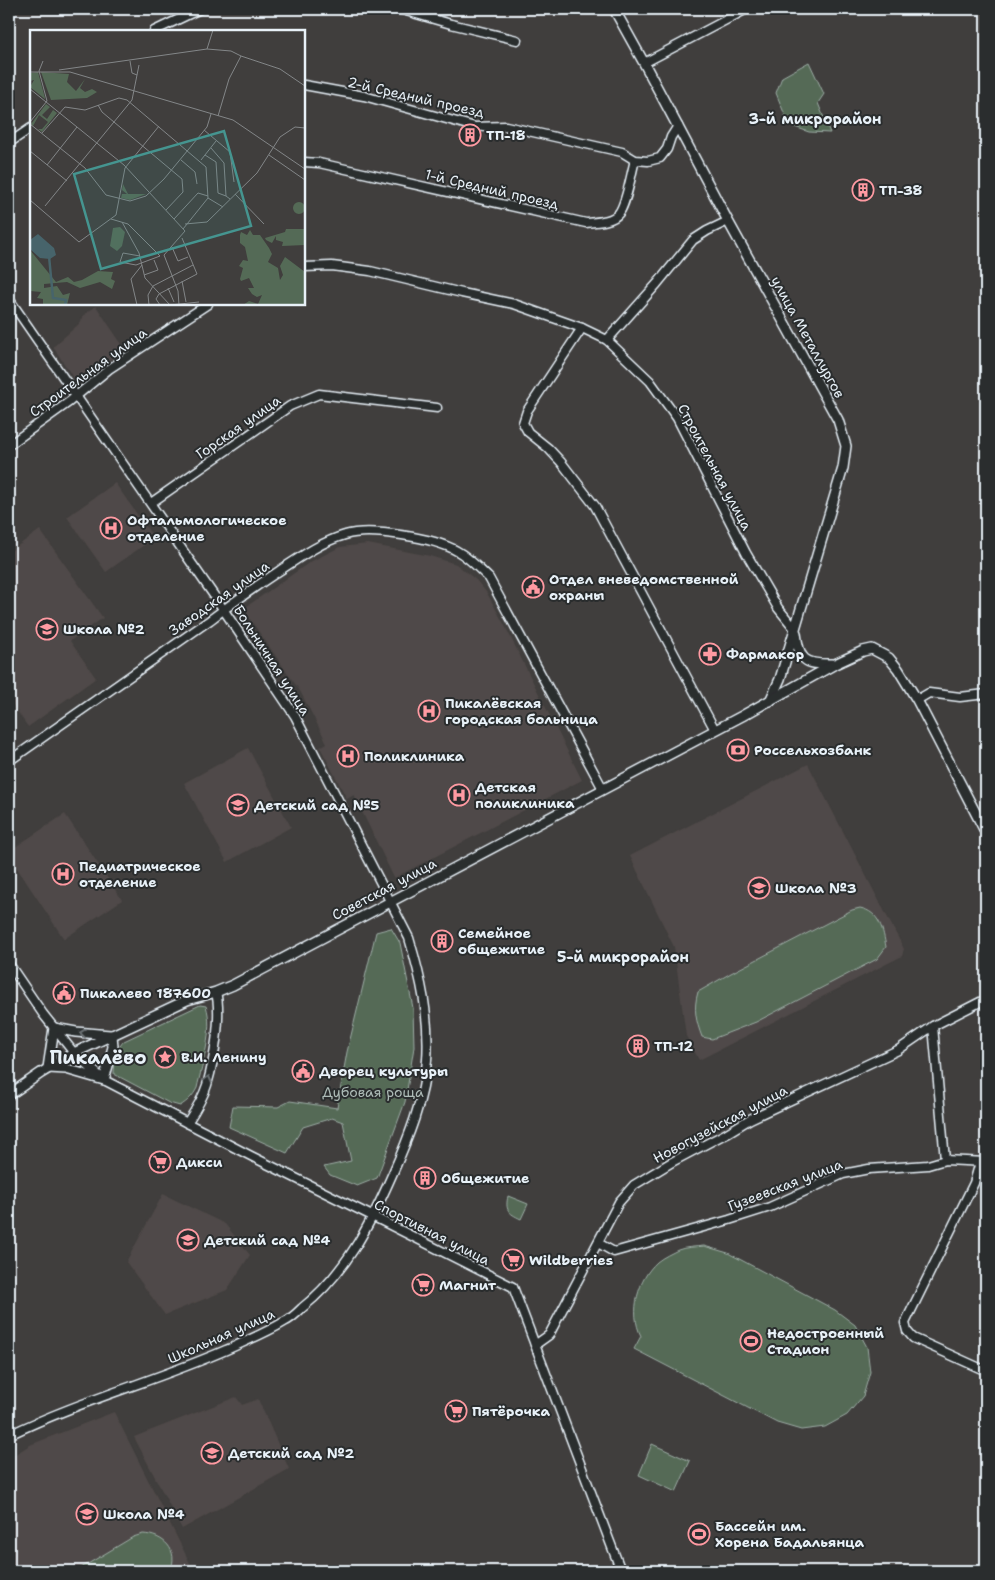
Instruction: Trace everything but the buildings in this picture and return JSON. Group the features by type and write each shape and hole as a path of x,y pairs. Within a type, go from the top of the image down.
{"street":[{"path":"156,30 200,9"},
{"path":"399,9 450,24 517,40"},
{"name":"улица Металлургов","path":"614,9 838,420 846,446 844,468 780,679 770,701"},
{"path":"644,63 747,9"},
{"name":"2-й Средний проезд","path":"305,85 364,96 475,127 506,126 622,152 634,160 648,161 660,158 667,149 671,137 678,126"},
{"path":"9,143 30,129"},
{"name":"1-й Средний проезд","path":"305,162 586,223 611,219 619,213 626,197 634,160"},
{"path":"607,340 693,240 728,221"},
{"name":"Строительная улица","path":"305,267 332,266 370,271 462,294 514,304 582,328 607,340 650,381 678,418 746,553 778,608 795,629"},
{"name":"Больничная улица","path":"9,299 224,609 295,716 390,901"},
{"name":"Строительная улица","path":"9,445 69,402 109,369 206,305"},
{"path":"582,328 527,411 523,424 528,432 548,448 561,462 595,506 715,730"},
{"name":"Горская улица","path":"150,503 290,406 319,394 437,408"},
{"name":"Заводская улица","path":"9,761 312,548 347,534 371,533 411,536 457,551 473,562 493,584 603,789"},
{"path":"795,629 798,650 802,657 818,664 835,664"},
{"name":"Советская улица","path":"9,1095 48,1068 74,1053 187,1000 233,986 770,701 835,664 863,651 872,649 889,658 898,669 917,700 985,829"},
{"path":"917,700 929,693 960,697 986,694"},
{"name":"Школьная улица","path":"9,1435 40,1420 194,1364 286,1322 332,1281 353,1252 408,1138 418,1105 427,1061 426,1010 419,970 409,938 390,901"},
{"name":"Спортивная улица","path":"9,964 74,1053 104,1080 512,1287 621,1571"},
{"path":"187,1123 198,1107 207,1084 217,1034 219,1005 216,992"},
{"name":"Новогузейская улица","path":"535,1345 549,1335 619,1202 634,1185 750,1119 898,1050 933,1026 986,999"},
{"path":"933,1026 945,1160"},
{"path":"54,1028 112,1036 113,1047 104,1080 66,1069 48,1068 54,1028"},
{"name":"Гузеевская улица","path":"598,1243 614,1252 729,1220 770,1206 843,1174 869,1169 928,1164 945,1160 983,1162"},
{"path":"983,1162 905,1323 913,1338 985,1369"}],"shaded area":[{"path":"96,306 125,349 77,383 53,347 80,323 85,314"},
{"name":"Офтальмологическое отделение","path":"115,483 154,538 106,572 67,517"},
{"name":"Школа №2","path":"40,530 103,618 70,641 96,678 28,727 9,699 9,552"},
{"name":"Пикалёвская городская больница","path":"368,544 430,556 456,564 476,580 487,593 504,624 582,780 394,878 354,795 347,799 320,747 327,743 300,691 243,609 310,562 340,547"},
{"name":"Детский сад №5","path":"248,748 291,827 227,862 184,783"},
{"name":"Школа №3","path":"808,764 904,949 902,956 699,1060 686,1036 674,947 630,856"},
{"name":"Педиатрическое отделение","path":"65,814 122,900 64,939 9,856 9,851"},
{"name":"Детский сад №4","path":"163,1194 225,1224 250,1255 227,1290 165,1315 126,1262"},
{"name":"Детский сад №2","path":"236,1397 242,1405 258,1399 289,1469 182,1529 134,1437"},
{"name":"Школа №4","path":"114,1412 194,1571 9,1571 9,1458 30,1445"}],"green space":[{"path":"809,62 824,94 818,103 830,133 809,132 789,125 776,93 782,77"},
{"path":"860,908 872,913 882,928 886,947 877,959 756,1022 712,1039 702,1037 696,1015 698,992 852,910"},
{"name":"Дубовая роща","path":"391,928 400,943 413,1008 414,1047 405,1102 377,1178 357,1186 330,1175 324,1167 351,1161 343,1122 332,1118 303,1127 287,1153 229,1127 233,1106 278,1107 290,1101 337,1108 347,1052 376,932"},
{"path":"200,1005 206,1006 209,1025 208,1036 197,1088 185,1102 180,1106 169,1103 114,1074 116,1056 119,1047 124,1041"},
{"path":"508,1196 528,1204 521,1219 508,1210"},
{"name":"Недостроенный Стадион","path":"704,1246 728,1253 835,1310 855,1325 867,1347 870,1372 863,1396 847,1415 825,1427 801,1430 777,1423 634,1349 641,1336 637,1327 636,1317 637,1296 650,1269 659,1260 678,1250"},
{"path":"652,1444 690,1461 676,1492 639,1475"},
{"path":"143,1534 157,1537 168,1545 173,1556 170,1571 76,1571 133,1537"}],"place":[{"name":"ТП-18","path":"470,135"},
{"name":"ТП-38","path":"863,190"},
{"name":"Офтальмологическое отделение","path":"111,528"},
{"name":"Отдел вневедомственной охраны","path":"533,587"},
{"name":"Школа №2","path":"47,629"},
{"name":"Фармакор","path":"710,654"},
{"name":"Пикалёвская городская больница","path":"429,711"},
{"name":"Россельхозбанк","path":"738,750"},
{"name":"Поликлиника","path":"348,756"},
{"name":"Детская поликлиника","path":"459,795"},
{"name":"Детский сад №5","path":"238,805"},
{"name":"Педиатрическое отделение","path":"63,874"},
{"name":"Школа №3","path":"759,888"},
{"name":"Семейное общежитие","path":"442,941"},
{"name":"Пикалево 187600","path":"64,993"},
{"name":"ТП-12","path":"638,1046"},
{"name":"В.И. Ленину","path":"165,1057"},
{"name":"Дворец культуры","path":"303,1071"},
{"name":"Дикси","path":"160,1162"},
{"name":"Общежитие","path":"425,1178"},
{"name":"Детский сад №4","path":"188,1240"},
{"name":"Wildberries","path":"513,1260"},
{"name":"Магнит","path":"423,1285"},
{"name":"Недостроенный Стадион","path":"751,1341"},
{"name":"Пятёрочка","path":"456,1411"},
{"name":"Детский сад №2","path":"212,1453"},
{"name":"Школа №4","path":"87,1514"},
{"name":"Бассейн им. Хорена Бадальянца","path":"699,1534"}],"district":[{"name":"3-й микрорайон","path":"815,119"},
{"name":"5-й микрорайон","path":"623,957"},
{"name":"Пикалёво","path":"98,1057"}]}
